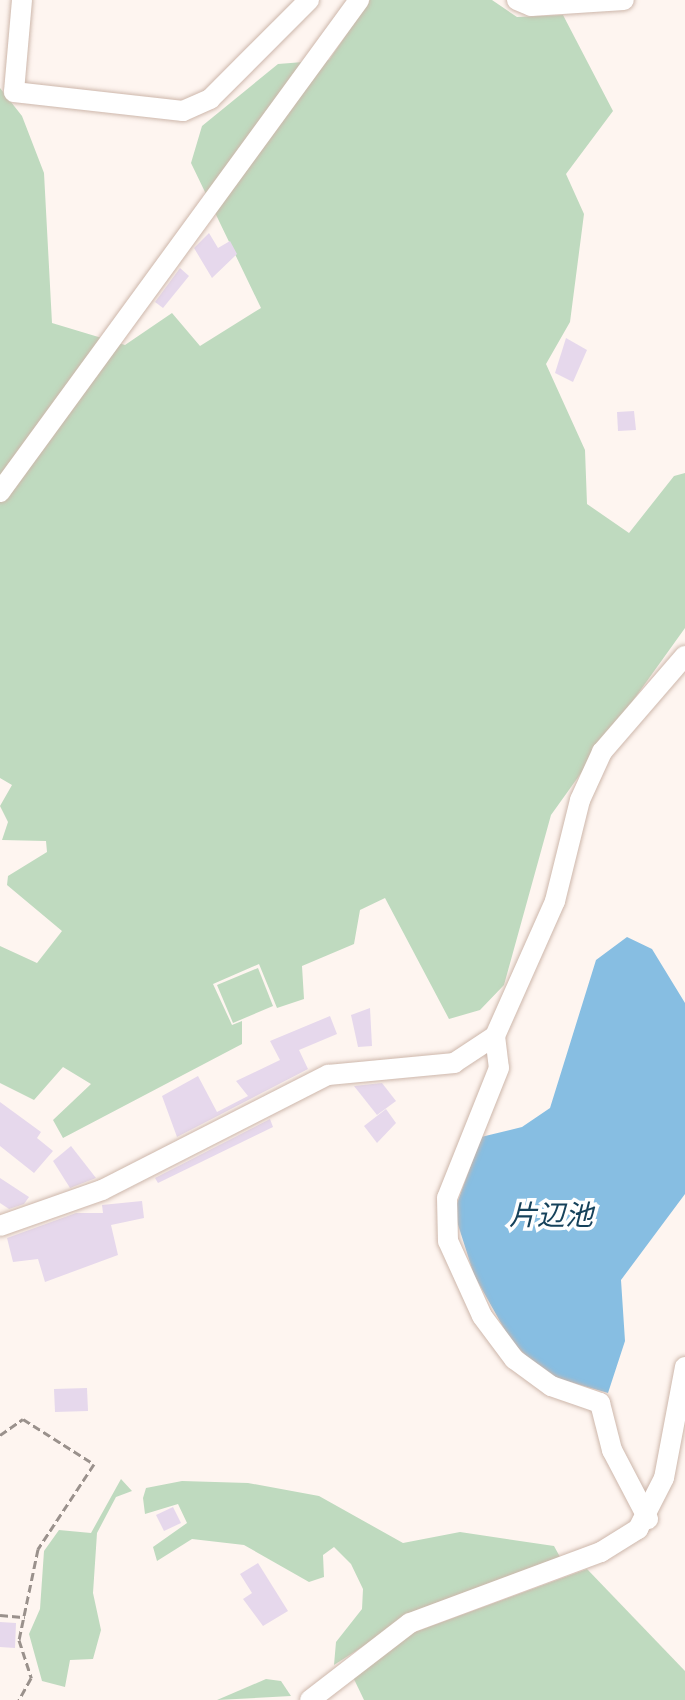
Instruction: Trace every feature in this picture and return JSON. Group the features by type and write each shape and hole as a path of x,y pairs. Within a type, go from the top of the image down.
{"street":[{"path":"22,0 14,92 183,111 210,99 309,0"},
{"path":"0,492 359,0"},
{"path":"517,0 531,6 624,0"},
{"path":"648,1519 612,1450 600,1403 551,1386 514,1359 482,1316 448,1241 447,1198 499,1068 495,1036 555,901 580,800 602,752 685,656"},
{"path":"0,1226 102,1190 328,1075 454,1063 495,1036"},
{"path":"310,1700 410,1623 601,1552 648,1519 685,1367"}],"path":[{"path":"0,1435 23,1419 94,1464 38,1549 21,1657 31,1678 19,1700"},
{"path":"0,1615 25,1617"}],"green space":[{"path":"370,0 492,0 517,17 563,15 613,111 566,174 584,214 570,322 546,364 585,450 587,504 629,533 674,476 685,473 685,628 551,815 504,985 480,1010 449,1019 385,898 360,910 354,944 302,966 304,999 277,1008 259,964 213,984 232,1025 242,1021 242,1044 63,1138 53,1120 91,1084 63,1067 34,1100 0,1083 0,946 37,963 62,931 7,885 8,876 47,852 46,841 2,840 8,822 0,806 12,785 0,778 0,88 22,116 44,173 52,323 125,345 172,313 200,346 261,308 191,163 202,126 278,64 329,60"},
{"path":"258,968 273,1006 233,1023 217,985"},
{"path":"121,1479 132,1491 116,1497 97,1533 93,1593 101,1630 93,1659 70,1660 65,1687 42,1681 29,1634 40,1609 44,1551 59,1530 91,1533"},
{"path":"182,1481 248,1483 319,1496 403,1543 460,1532 554,1546 560,1557 409,1617 334,1665 336,1642 362,1609 363,1589 351,1564 334,1547 323,1555 324,1577 309,1582 244,1545 192,1539 157,1561 153,1547 187,1523 178,1504 145,1514 143,1498 146,1488"},
{"path":"587,1569 685,1671 685,1700 364,1700 352,1675 415,1632"},
{"path":"266,1679 281,1681 291,1696 217,1700"}],"water":[{"name":"片辺池","path":"627,937 652,949 685,1003 685,1194 621,1280 625,1341 608,1393 546,1375 511,1341 474,1275 454,1212 481,1137 522,1127 550,1108 596,960"}],"building":[{"path":"209,233 218,248 230,241 237,254 212,278 194,248"},
{"path":"180,268 189,276 163,308 155,302"},
{"path":"566,338 587,350 573,382 555,373"},
{"path":"634,411 636,430 618,431 617,412"},
{"path":"370,1008 372,1046 358,1047 351,1015"},
{"path":"330,1016 337,1034 299,1050 308,1069 177,1137 162,1096 198,1076 217,1112 248,1096 236,1081 280,1060 270,1041"},
{"path":"382,1083 396,1101 377,1115 354,1086"},
{"path":"0,1102 41,1132 37,1138 53,1151 34,1173 0,1146"},
{"path":"386,1109 396,1123 377,1143 364,1126"},
{"path":"270,1119 273,1127 158,1183 155,1178"},
{"path":"71,1146 96,1178 70,1188 53,1161"},
{"path":"0,1178 29,1197 24,1204 9,1209 0,1203"},
{"path":"142,1201 144,1218 111,1225 118,1255 45,1282 38,1259 13,1262 7,1238 76,1213 103,1213 102,1205"},
{"path":"87,1388 88,1411 55,1412 54,1389"},
{"path":"173,1507 181,1523 164,1531 156,1515"},
{"path":"258,1563 288,1611 263,1626 243,1599 252,1593 240,1574"},
{"path":"0,1622 16,1623 15,1648 0,1647"}]}
